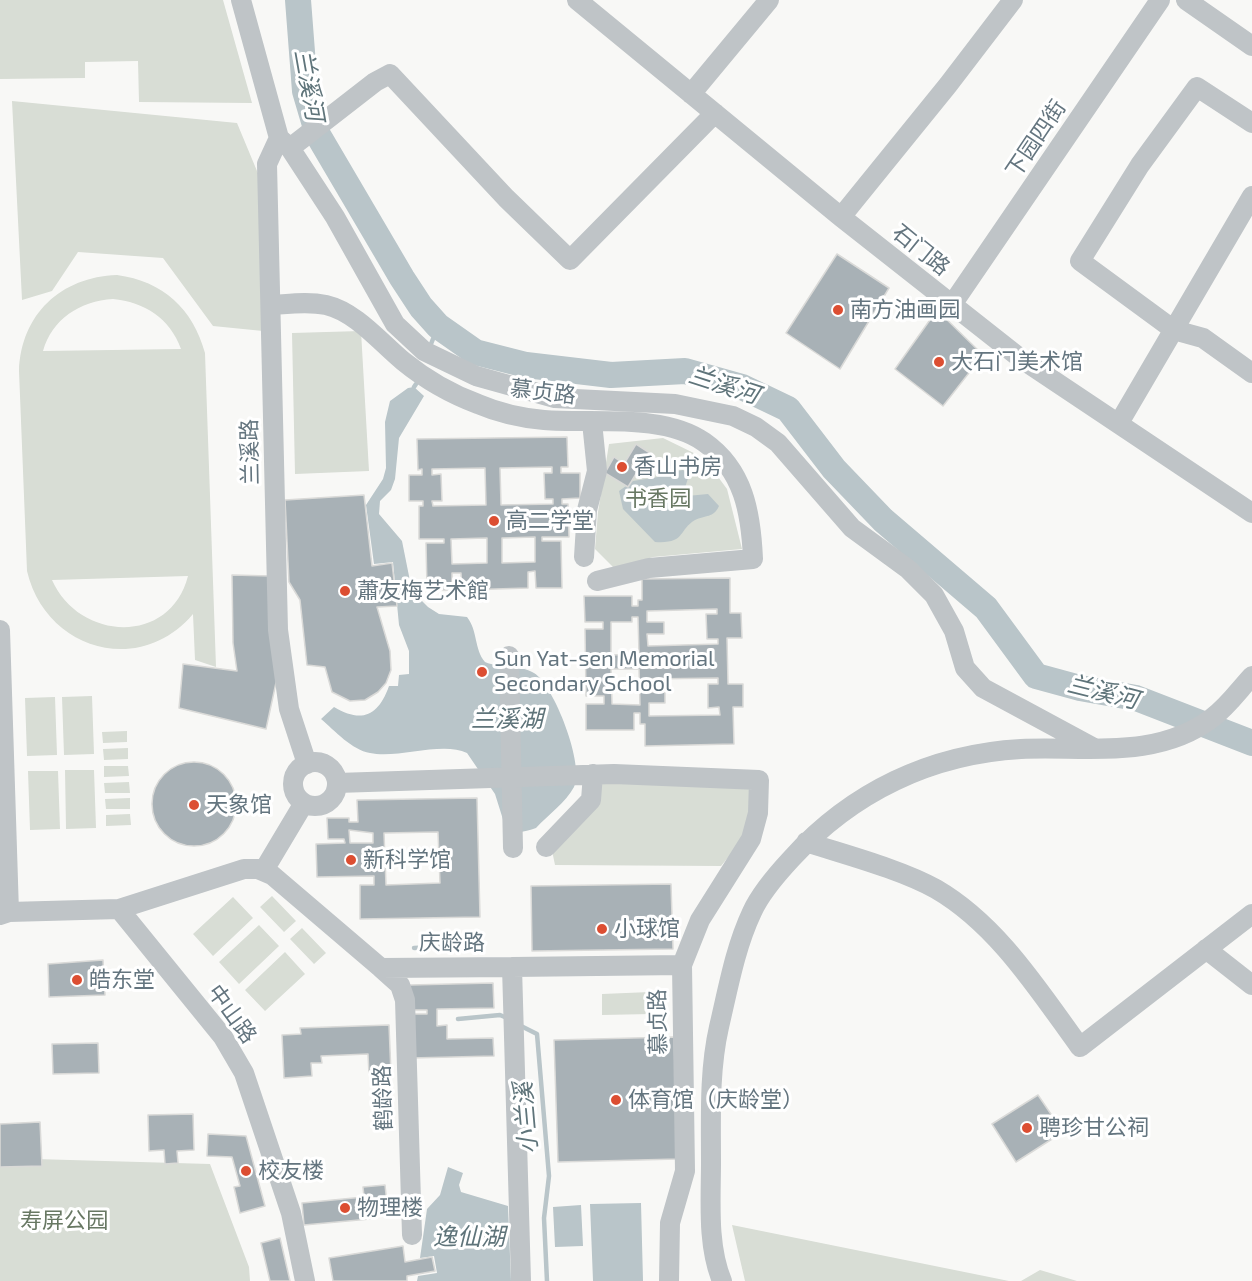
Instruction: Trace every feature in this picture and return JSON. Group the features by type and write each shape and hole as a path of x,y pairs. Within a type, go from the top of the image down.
{"street":[{"path":"241,0 287,145 336,217 395,324 424,351 476,376 555,398 675,404 733,416 756,427 778,443 852,528 908,569 934,595 954,631 965,668 982,688 1096,749"},
{"name":"石门路","path":"577,0 951,306 1020,358 1252,513"},
{"path":"691,94 769,0"},
{"path":"841,217 948,86 1013,0"},
{"name":"下园四街","path":"951,306 1160,0"},
{"path":"1186,0 1252,46"},
{"path":"287,145 390,74 506,198 570,260 715,113"},
{"path":"1252,123 1197,87 1140,165 1080,261 1174,330 1203,338 1252,373"},
{"name":"兰溪路","path":"287,145 267,164 278,630 289,710 307,764"},
{"path":"1119,423 1252,196"},
{"name":"慕贞路","path":"272,305 315,304 338,309 363,326 428,379 477,404 524,418 650,424 678,429 692,434 718,452 733,472 744,494 751,526 753,559 649,568 597,581"},
{"path":"584,557 587,510 597,471 592,422"},
{"path":"0,630 4,914 119,909 234,871 253,868 264,870 381,968"},
{"path":"509,658 513,842"},
{"path":"722,1281 711,1226 711,1085 716,1040 733,965 753,911 780,871 806,842 856,800 892,781 938,763 993,751 1143,746 1180,736 1213,717 1228,704 1252,676"},
{"path":"307,764 327,766 337,783 333,796 323,804 310,806 304,803 295,792 294,779 301,767 307,764"},
{"path":"337,783 587,774 591,800 546,847"},
{"name":"慕贞路","path":"587,774 759,780 758,813 750,839 700,920 682,965 685,1171 670,1223 669,1281"},
{"path":"264,870 304,803"},
{"path":"806,842 935,889 971,916 1014,957 1080,1047 1252,914"},
{"name":"中山路","path":"119,909 223,1037 239,1064 291,1213 305,1281"},
{"path":"1206,949 1252,985"},
{"path":"512,967 682,965"},
{"name":"庆龄路","path":"381,968 512,967 521,1281"},
{"name":"鹤龄路","path":"381,968 400,985 405,1000 412,1235"}],"green space":[{"path":"0,0 223,0 252,103 139,102 138,61 85,62 85,78 0,79"},
{"path":"12,101 237,123 262,183 263,331 213,326 163,258 78,252 52,291 22,300"},
{"path":"117,275 133,278 162,291 174,300 193,323 205,353 216,667 195,660 193,614 171,634 147,645 121,649 96,646 73,636 53,620 37,598 27,571 19,371 21,351 27,332 36,316 48,302 62,291 97,277","holes":["113,299 145,308 163,320 181,349 43,351 53,330 69,314 89,303","188,576 178,599 163,615 144,624 123,627 102,624 82,615 65,600 52,580"]},
{"path":"361,331 369,471 295,474 292,333"},
{"name":"书香园","path":"663,438 704,458 727,489 742,549 653,557 614,568 595,549 598,512 609,444"},
{"path":"92,696 94,754 64,755 62,697"},
{"path":"55,697 57,755 27,756 25,698"},
{"path":"127,731 127,742 103,743 102,732"},
{"path":"128,748 128,759 104,760 103,749"},
{"path":"104,766 128,766 129,776 104,777"},
{"path":"65,770 94,770 96,828 66,829"},
{"path":"28,771 58,771 60,829 30,830"},
{"path":"601,781 750,784 749,832 721,866 555,865 549,836"},
{"path":"129,782 130,793 105,793 104,783"},
{"path":"130,798 130,809 106,809 105,799"},
{"path":"130,814 131,825 106,826 106,815"},
{"path":"272,896 296,921 284,932 260,907"},
{"path":"233,897 253,918 213,956 193,934"},
{"path":"259,925 279,946 239,984 219,962"},
{"path":"302,928 326,953 314,964 290,939"},
{"path":"285,952 305,974 265,1011 245,990"},
{"path":"650,992 651,1014 602,1015 602,994"},
{"name":"寿屏公园","path":"0,1158 210,1164 249,1267 250,1281 0,1281"},
{"path":"732,1225 1009,1281 745,1281"},
{"path":"1040,1270 1077,1281 1021,1281"}],"water":[{"name":"兰溪湖","path":"414,387 424,396 399,438 395,479 391,490 380,501 379,514 402,541 412,591 428,607 439,614 467,617 485,662 522,668 534,673 542,680 558,709 566,727 575,762 574,787 562,803 536,828 529,830 517,832 506,829 495,794 467,753 457,750 433,749 393,754 370,753 350,744 321,719 334,707 352,715 367,714 380,705 389,686 398,686 399,675 409,674 409,651 399,625 393,562 374,564 366,505 383,479 386,468 385,422 390,401 408,388"},
{"path":"678,458 680,464 667,467 667,473 683,470 689,475 684,491 687,496 708,494 719,506 712,514 695,520 677,539 655,542 623,509 619,491 633,481 658,477 664,460"},
{"name":"逸仙湖","path":"448,1167 463,1173 459,1185 461,1192 508,1206 511,1281 417,1281 418,1276 437,1273 434,1256 420,1258 427,1209 440,1195"},
{"path":"641,1203 643,1281 593,1281 590,1204"},
{"path":"581,1205 583,1246 555,1247 553,1207"}],"building":[{"name":"南方油画园","path":"837,254 889,288 840,369 786,333"},
{"name":"大石门美术馆","path":"937,310 983,355 943,406 895,369"},
{"name":"高二学堂","path":"567,437 568,467 561,467 561,473 580,473 580,498 562,499 562,504 568,504 569,537 542,537 542,541 561,541 562,588 536,588 535,571 528,572 528,588 462,590 461,573 452,573 452,590 427,590 426,543 444,543 444,539 419,539 419,506 423,506 423,501 409,501 409,475 422,475 422,469 418,470 417,439","holes":["552,467 552,473 544,473 545,499 553,499 553,504 501,505 500,468","485,468 486,505 433,506 432,501 442,501 441,474 432,475 432,469","535,537 535,562 502,563 502,538","487,538 487,563 452,564 451,539"]},
{"name":"香山书房","path":"636,444 653,455 647,464 637,458 632,465 639,469 628,487 605,473 614,457 624,464"},
{"name":"蕭友梅艺术館","path":"364,495 372,566 392,563 397,606 377,607 390,651 391,670 386,683 378,692 365,700 350,701 332,692 325,667 307,665 300,600 289,582 285,500"},
{"path":"232,575 271,576 277,678 266,729 179,708 183,664 237,671 233,643"},
{"path":"730,578 730,613 741,613 742,638 727,638 728,684 743,684 743,707 733,707 734,744 645,746 645,724 640,724 640,713 634,713 634,730 586,730 586,704 604,704 604,696 586,696 585,629 603,629 603,622 585,622 584,596 632,596 632,606 638,606 638,600 642,600 642,579","holes":["717,609 717,614 706,614 707,639 718,639 718,644 648,646 647,634 664,634 664,622 647,622 647,611","632,617 638,617 639,654 611,655 611,622 632,622","611,669 639,669 640,705 612,704","718,678 718,684 708,684 708,708 719,707 720,715 649,716 649,703 665,703 665,692 648,692 648,679"]},
{"name":"天象馆","path":"194,762 210,765 224,774 233,788 236,804 233,820 224,834 210,843 194,846 178,843 164,834 155,820 152,804 155,788 164,774 178,765"},
{"name":"新科学馆","path":"477,798 480,917 360,919 360,885 374,885 374,876 317,877 316,844 345,843 344,839 328,839 327,818 349,818 349,822 358,822 357,800","holes":["349,830 373,833 373,843 350,843","438,832 440,883 386,885 384,833"]},
{"name":"小球馆","path":"671,884 673,949 532,951 531,886"},
{"name":"皓东堂","path":"103,960 105,995 49,997 48,964"},
{"path":"493,983 494,1008 437,1009 437,1026 447,1025 447,1039 493,1038 494,1056 411,1058 410,1014 427,1014 427,1010 410,1010 410,985"},
{"path":"389,1025 391,1074 369,1075 368,1054 321,1056 322,1063 311,1063 312,1076 284,1078 282,1035 301,1034 300,1028"},
{"name":"体育馆（庆龄堂）","path":"674,1037 678,1159 558,1162 554,1040"},
{"path":"98,1043 99,1073 53,1074 52,1044"},
{"name":"聘珍甘公祠","path":"1038,1095 1063,1132 1016,1162 992,1124"},
{"path":"193,1114 194,1150 177,1151 178,1163 165,1164 164,1150 149,1151 148,1115"},
{"path":"40,1122 42,1166 0,1167 0,1124"},
{"name":"校友楼","path":"208,1134 246,1136 265,1206 240,1213 234,1187 240,1186 232,1157 207,1156"},
{"name":"物理楼","path":"385,1185 388,1213 370,1214 370,1219 304,1225 302,1203 364,1197 363,1187"},
{"path":"280,1238 290,1281 270,1281 261,1243"},
{"path":"403,1246 405,1262 432,1257 435,1271 407,1276 407,1281 333,1281 329,1258"}],"waterway":[{"name":"兰溪河","path":"298,0 305,91 318,135 402,278 421,307 438,326 475,352 526,365 611,375 685,371 742,387 788,409 834,469 883,520 986,608 1036,676 1080,688 1136,698 1252,743"},
{"path":"431,344 438,326"},
{"path":"414,948 477,945"},
{"name":"小兰溪","path":"458,1019 500,1015 507,1018"},
{"name":"小兰溪","path":"519,1025 537,1034 549,1176 544,1218 547,1281"}],"place":[{"name":"南方油画园","path":"838,310"},
{"name":"大石门美术馆","path":"939,362"},
{"name":"香山书房","path":"622,467"},
{"name":"高二学堂","path":"494,521"},
{"name":"蕭友梅艺术館","path":"345,591"},
{"name":"Sun Yat-sen Memorial Secondary School","path":"482,672"},
{"name":"天象馆","path":"194,805"},
{"name":"新科学馆","path":"351,860"},
{"name":"小球馆","path":"602,929"},
{"name":"皓东堂","path":"77,980"},
{"name":"体育馆（庆龄堂）","path":"616,1100"},
{"name":"聘珍甘公祠","path":"1027,1128"},
{"name":"校友楼","path":"246,1171"},
{"name":"物理楼","path":"345,1208"}]}
